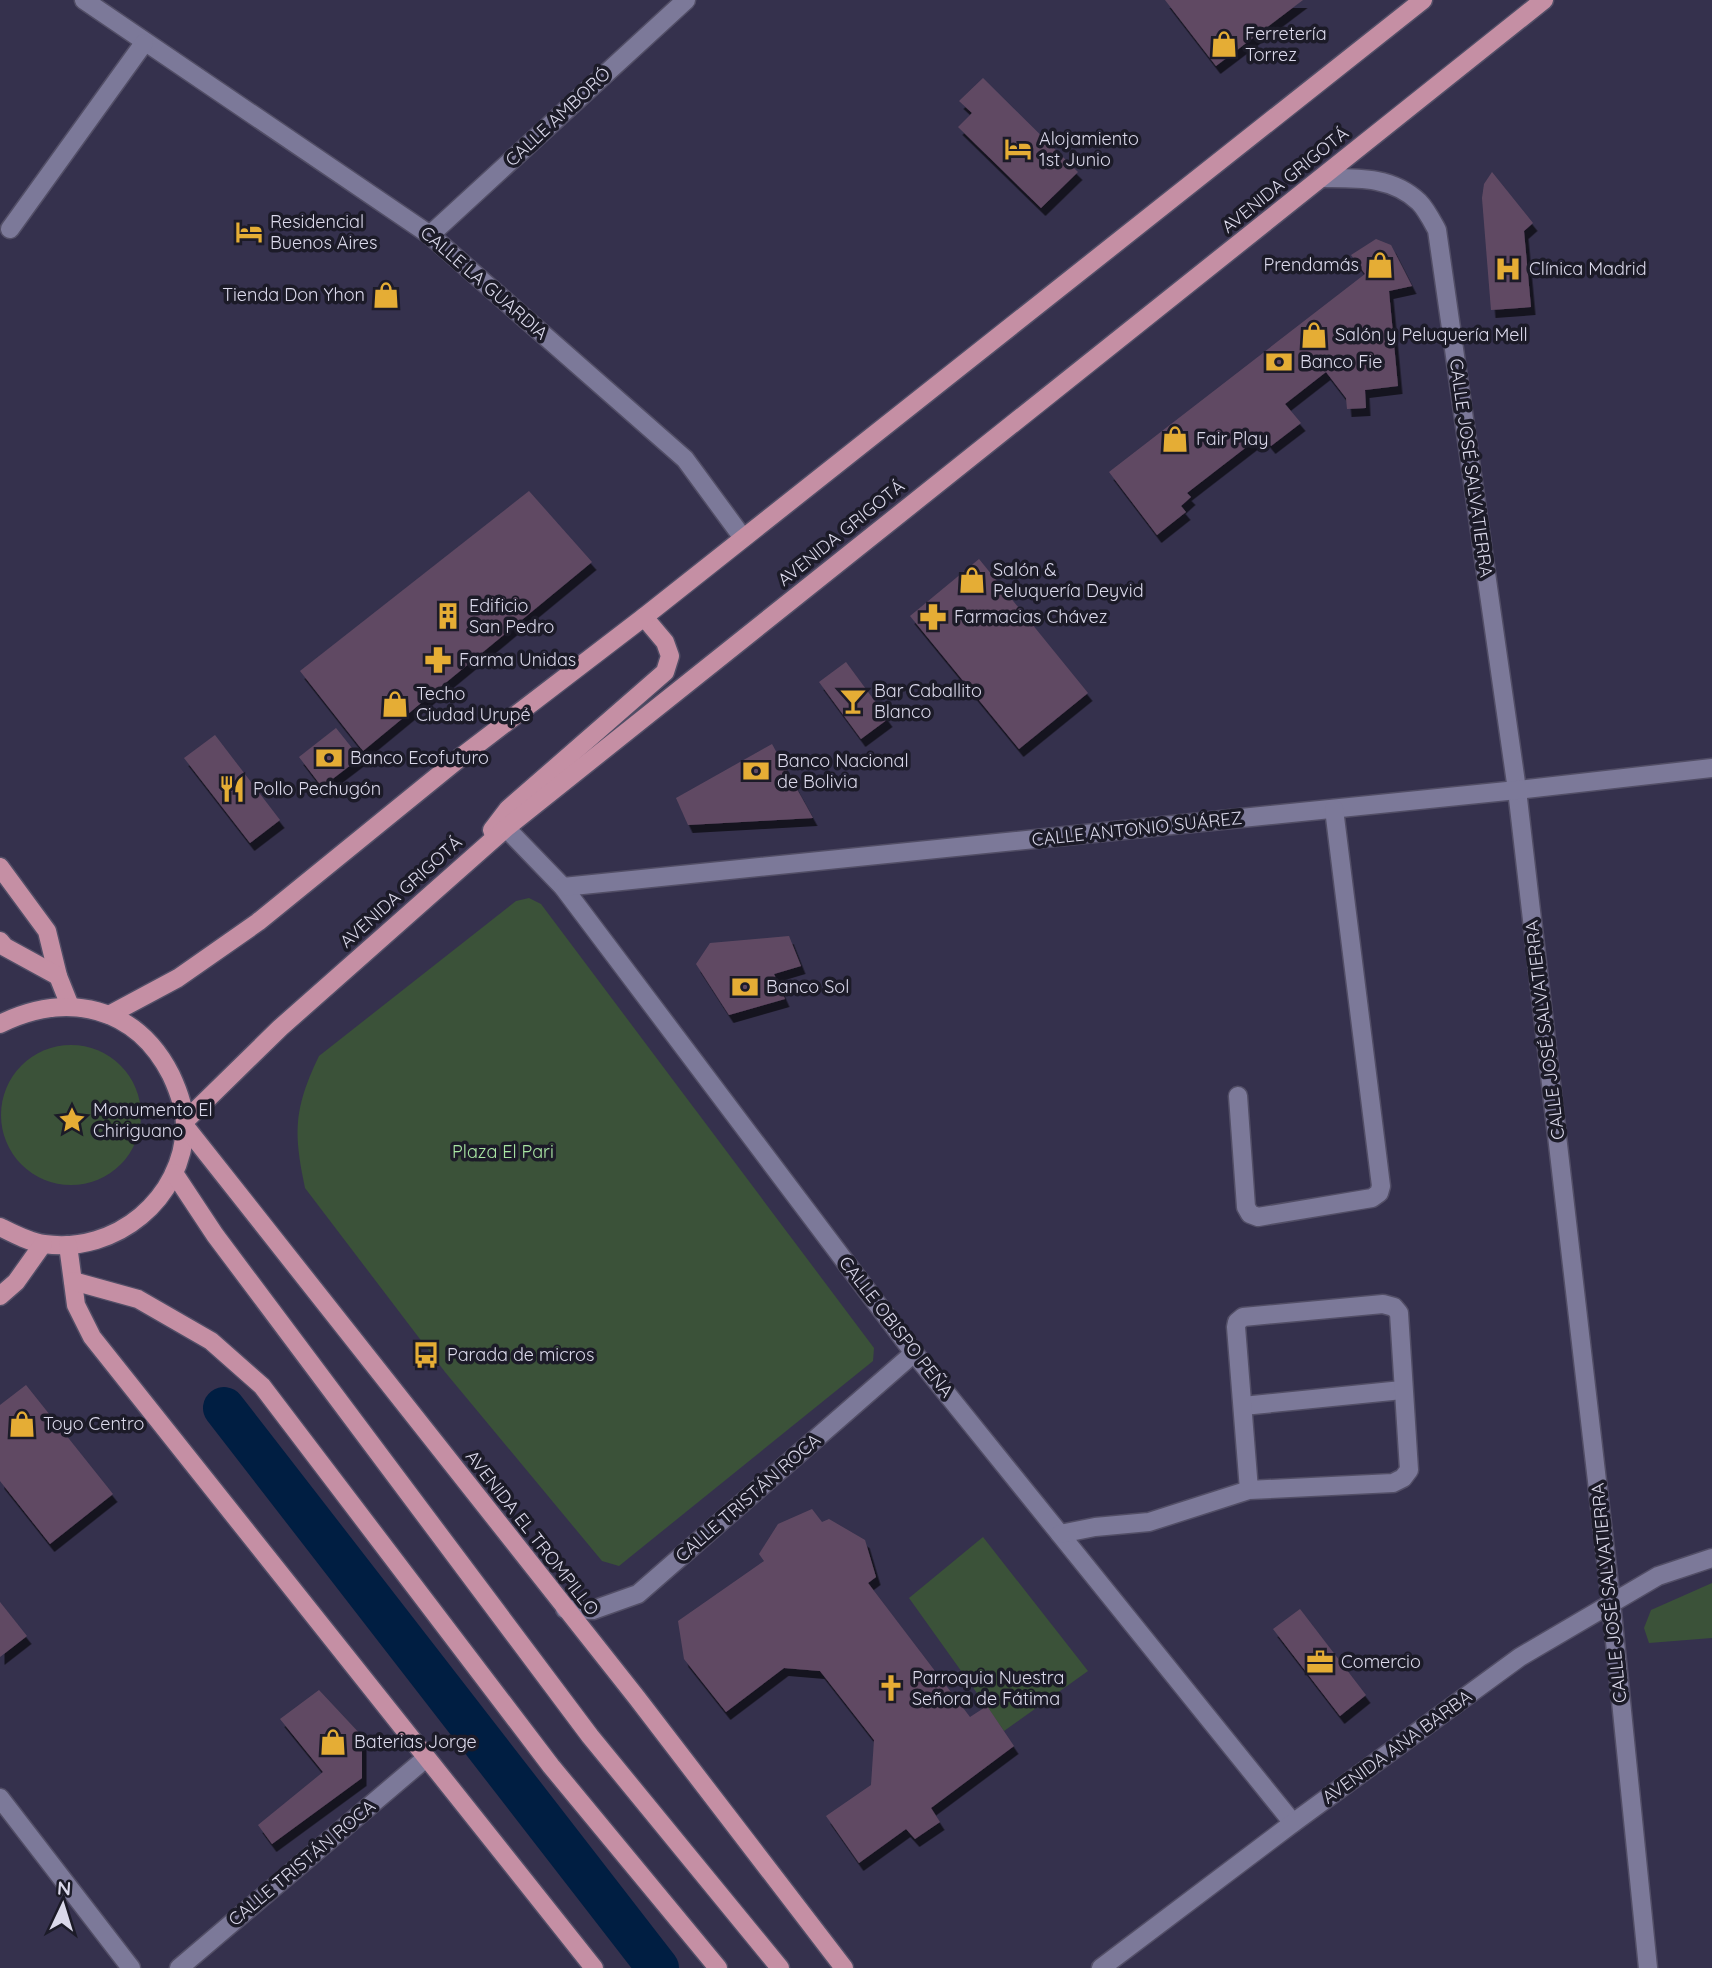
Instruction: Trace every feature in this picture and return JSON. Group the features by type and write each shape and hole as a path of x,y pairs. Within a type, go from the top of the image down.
{"main road":[{"path":"110,1015 178,978 258,922 461,757 644,617 1423,0"},
{"name":"AVENIDA GRIGOTÁ","path":"185,1124 271,1036 475,853 1544,0"},
{"path":"475,853 508,809 665,672 670,656 665,642 644,617"},
{"path":"0,867 47,931 58,976 69,1006"},
{"path":"0,941 5,947 58,976"},
{"path":"0,1024 21,1013 44,1007 69,1006 110,1015 140,1034 163,1059 177,1088 185,1124 174,1173 164,1192 134,1222 103,1239 68,1245 43,1244 0,1227"},
{"name":"AVENIDA EL TROMPILLO","path":"185,1124 646,1709 844,1968"},
{"path":"174,1173 215,1235 590,1736 780,1968"},
{"path":"0,1296 16,1282 43,1244"},
{"path":"68,1245 76,1305 92,1337 594,1968"},
{"path":"74,1281 138,1299 211,1341 262,1386 551,1766 718,1968"},
{"path":"815,1930 828,1968"}],"street":[{"name":"CALLE LA GUARDIA","path":"84,0 430,234 685,459 743,538"},
{"name":"CALLE AMBORÓ","path":"430,234 685,0"},
{"path":"10,229 144,43"},
{"name":"CALLE JOSÉ SALVATIERRA","path":"1322,178 1371,178 1397,187 1419,202 1437,230 1517,790 1611,1602 1648,1968"},
{"name":"CALLE ANTONIO SUÁREZ","path":"563,887 1712,768"},
{"path":"1238,1096 1247,1207 1250,1214 1258,1217 1372,1198 1379,1193 1381,1186 1334,808"},
{"name":"CALLE OBISPO PEÑA","path":"506,828 563,887 914,1353 1293,1823"},
{"path":"1060,1534 1095,1527 1149,1522 1249,1490 1393,1483 1403,1478 1409,1470 1399,1313 1394,1307 1383,1304 1243,1317 1237,1322 1249,1490"},
{"name":"CALLE TRISTÁN ROCA","path":"565,1609 593,1610 638,1594 914,1353"},
{"path":"1243,1406 1402,1390"},
{"name":"AVENIDA ANA BARBA","path":"1101,1968 1520,1657 1658,1576 1712,1558"},
{"name":"CALLE TRISTÁN ROCA","path":"179,1968 426,1758"},
{"path":"0,1798 131,1968"}],"green space":[{"name":"Plaza El Pari","path":"529,898 541,904 874,1348 873,1361 619,1566 602,1561 445,1372 305,1188 299,1151 300,1106 319,1056 516,901"},
{"path":"71,1045 98,1050 120,1066 136,1088 141,1115 136,1142 120,1164 98,1180 71,1185 44,1180 22,1164 6,1142 1,1115 6,1088 22,1066 44,1050"},
{"path":"983,1537 1088,1671 1004,1731 909,1598"},
{"path":"1712,1583 1712,1638 1649,1643 1644,1628 1651,1610"}],"building":[{"path":"1165,0 1303,0 1216,66"},
{"name":"Alojamiento 1st Junio","path":"983,78 1078,172 1041,208 958,127 972,113 959,101"},
{"name":"Clínica Madrid","path":"1492,172 1533,223 1524,231 1531,307 1491,310 1482,198 1484,184"},
{"path":"1376,239 1391,245 1412,286 1389,291 1398,386 1365,390 1366,408 1347,409 1346,398 1326,372 1285,404 1301,423 1271,446 1262,435 1187,493 1191,497 1181,506 1186,512 1157,535 1109,472 1365,274 1351,255"},
{"name":"Edificio San Pedro","path":"529,491 592,562 363,751 300,671"},
{"path":"979,559 1088,693 1019,749 910,616"},
{"name":"Bar Caballito Blanco","path":"846,662 888,719 861,739 819,682"},
{"name":"Banco Ecofuturo","path":"336,728 360,758 322,787 299,757"},
{"name":"Pollo Pechugón","path":"215,735 280,820 250,843 184,758"},
{"name":"Banco Nacional de Bolivia","path":"772,744 813,818 688,825 676,798"},
{"name":"Banco Sol","path":"789,936 801,966 774,974 785,999 729,1015 696,964 710,943"},
{"path":"26,1385 113,1494 50,1544 0,1481 0,1405"},
{"name":"Parroquia Nuestra Señora de Fátima","path":"812,1509 822,1522 829,1519 865,1540 876,1577 868,1583 970,1717 987,1706 1014,1746 931,1808 940,1822 915,1839 906,1829 859,1863 826,1816 871,1785 874,1740 820,1671 784,1668 726,1712 684,1659 678,1621 764,1561 759,1554 778,1524"},
{"path":"0,1602 27,1636 0,1657"},
{"name":"Comercio","path":"1300,1609 1366,1695 1340,1716 1273,1629"},
{"path":"319,1690 362,1736 362,1778 272,1844 258,1825 323,1772 280,1719"}],"waterway":[{"path":"224,1408 658,1968"}],"place":[{"name":"Ferretería Torrez","path":"1224,44"},
{"name":"Alojamiento 1st Junio","path":"1018,149"},
{"name":"Residencial Buenos Aires","path":"249,232"},
{"name":"Prendamás","path":"1380,265"},
{"name":"Clínica Madrid","path":"1508,269"},
{"name":"Tienda Don Yhon","path":"386,295"},
{"name":"Salón y Peluquería Mell","path":"1314,335"},
{"name":"Banco Fie","path":"1279,362"},
{"name":"Fair Play","path":"1175,439"},
{"name":"Salón & Peluquería Deyvid","path":"972,580"},
{"name":"Edificio San Pedro","path":"448,616"},
{"name":"Farmacias Chávez","path":"933,617"},
{"name":"Farma Unidas","path":"438,660"},
{"name":"Bar Caballito Blanco","path":"853,701"},
{"name":"Techo Ciudad Urupé","path":"395,704"},
{"name":"Banco Ecofuturo","path":"329,758"},
{"name":"Banco Nacional de Bolivia","path":"756,771"},
{"name":"Pollo Pechugón","path":"232,789"},
{"name":"Banco Sol","path":"745,987"},
{"name":"Monumento El Chiriguano","path":"72,1120"},
{"name":"Parada de micros","path":"426,1355"},
{"name":"Toyo Centro","path":"22,1424"},
{"name":"Comercio","path":"1320,1662"},
{"name":"Parroquia Nuestra Señora de Fátima","path":"891,1688"},
{"name":"Baterias Jorge","path":"333,1742"}]}
